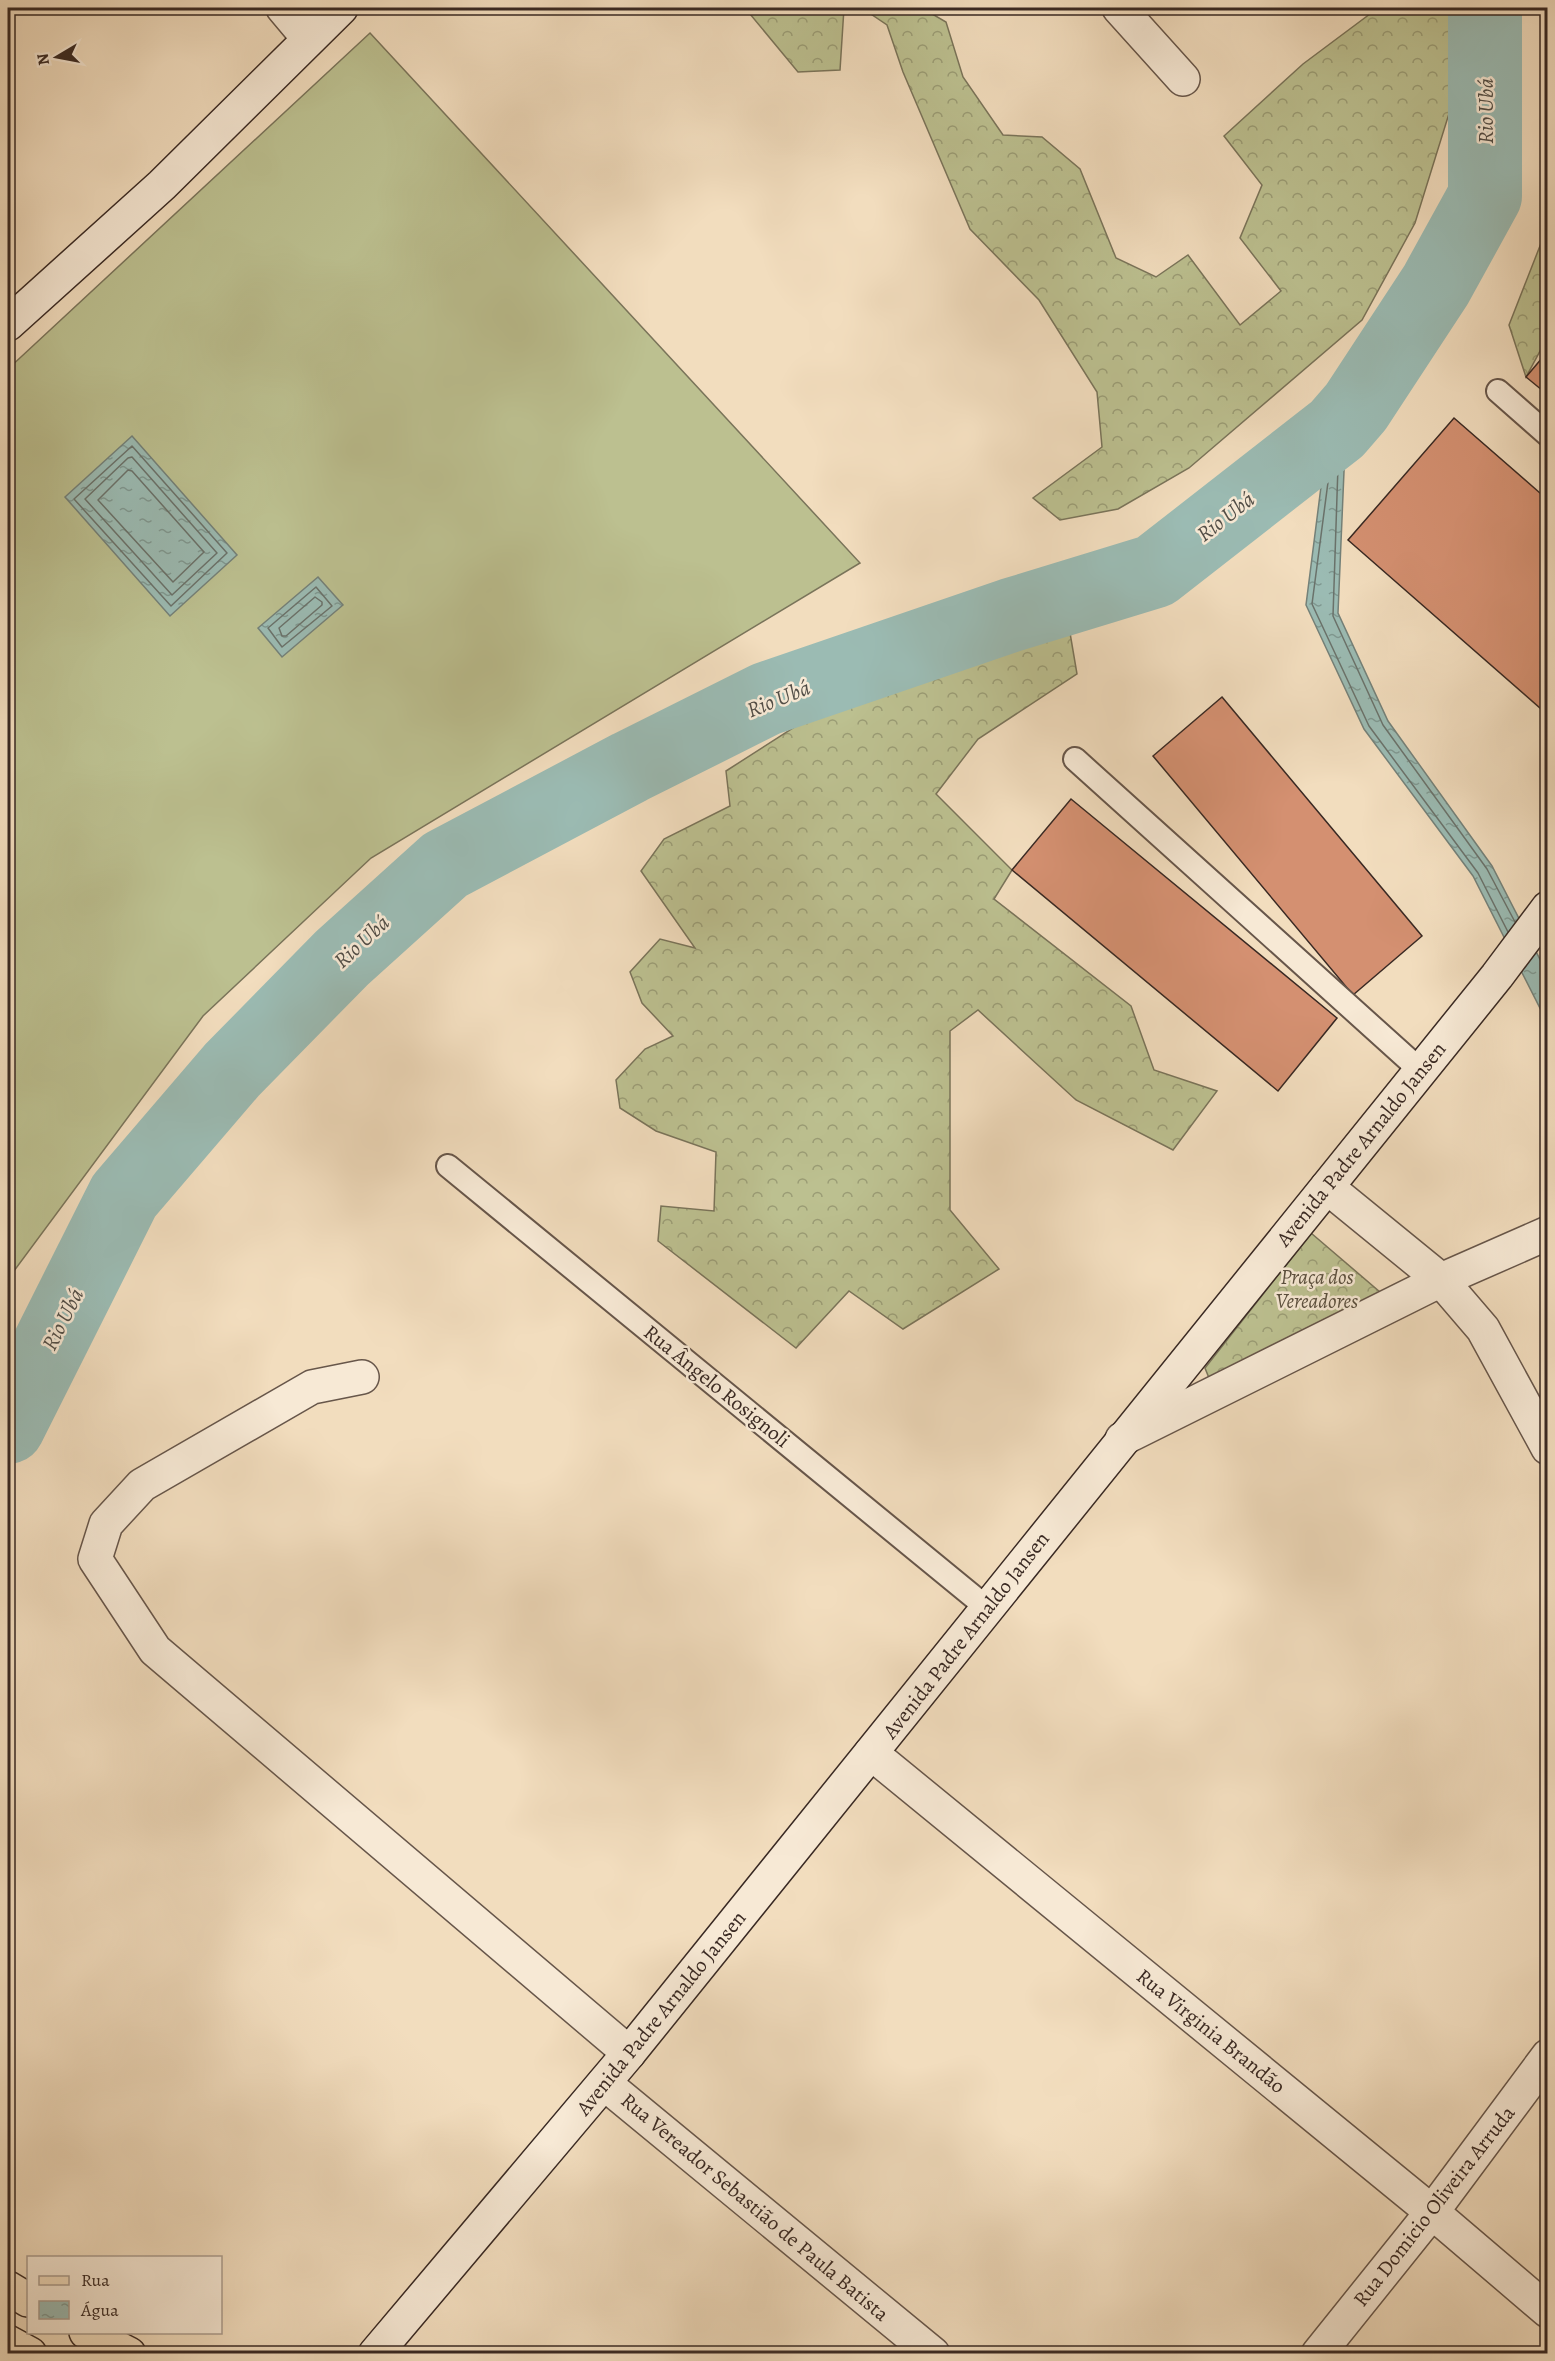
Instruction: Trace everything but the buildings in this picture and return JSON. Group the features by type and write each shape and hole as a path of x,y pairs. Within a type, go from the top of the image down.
{"main road":[{"path":"8,2288 27,2299"},
{"path":"90,2334 129,2354"},
{"path":"8,2342 30,2354"}],"street":[{"path":"283,8 309,39"},
{"path":"8,324 162,185 341,8"},
{"path":"1119,8 1183,79"},
{"name":"Avenida Padre Arnaldo Jansen","path":"375,2354 629,2053 871,1754 986,1607 1497,976 1544,913"},
{"path":"1327,1186 1441,1280 1483,1329 1548,1449"},
{"path":"1122,1439 1441,1280 1548,1233"},
{"path":"362,1377 312,1387 142,1485 106,1524 96,1559 155,1650 629,2053"},
{"name":"Rua Virginia Brandão","path":"871,1754 1432,2212 1548,2311"},
{"name":"Rua Domicio Oliveira Arruda","path":"1318,2354 1432,2212 1548,2056"},
{"name":"Rua Vereador Sebastião de Paula Batista","path":"604,2083 933,2354"}],"lane":[{"path":"1498,391 1548,435"},
{"path":"1076,759 1420,1070"},
{"name":"Rua Ângelo Rosignoli","path":"448,1166 986,1607"}],"green space":[{"path":"745,8 844,8 840,70 798,72"},
{"path":"862,8 922,8 946,22 963,77 1003,135 1042,137 1080,169 1116,258 1156,277 1188,255 1240,325 1281,291 1240,238 1262,185 1224,136 1303,64 1378,8 1492,8 1450,49 1452,104 1415,223 1362,320 1189,468 1118,509 1060,520 1033,498 1102,447 1097,392 1039,300 970,229 903,72 887,25"},
{"path":"1539,8 1547,8 1547,54"},
{"path":"370,33 860,563 371,858 203,1016 8,1279 8,369"},
{"path":"1547,228 1547,338 1526,377 1509,325"},
{"path":"1069,627 1077,674 978,739 936,794 1012,870 994,899 1131,1006 1154,1070 1217,1091 1173,1150 1076,1100 978,1010 950,1031 950,1210 999,1269 903,1329 849,1291 796,1348 658,1241 661,1206 714,1211 716,1152 656,1131 620,1108 616,1080 645,1049 673,1036 642,1003 630,972 660,939 695,948 641,871 664,839 730,806 726,771 919,647"},
{"name":"Praça dos Vereadores","path":"1311,1233 1387,1298 1209,1378 1205,1368"}],"water":[{"path":"132,436 237,555 170,616 65,497"},
{"path":"1345,448 1338,613 1388,721 1492,866 1547,973 1547,1022 1473,876 1364,729 1306,605 1324,463"},
{"path":"318,577 343,605 282,657 258,628"}],"waterway":[{"name":"Rio Ubá","path":"8,1427 124,1196 232,1070 342,958 445,865 630,767 766,699 1011,615 1155,571 1337,429 1356,407 1436,285 1485,196 1485,8"}]}
